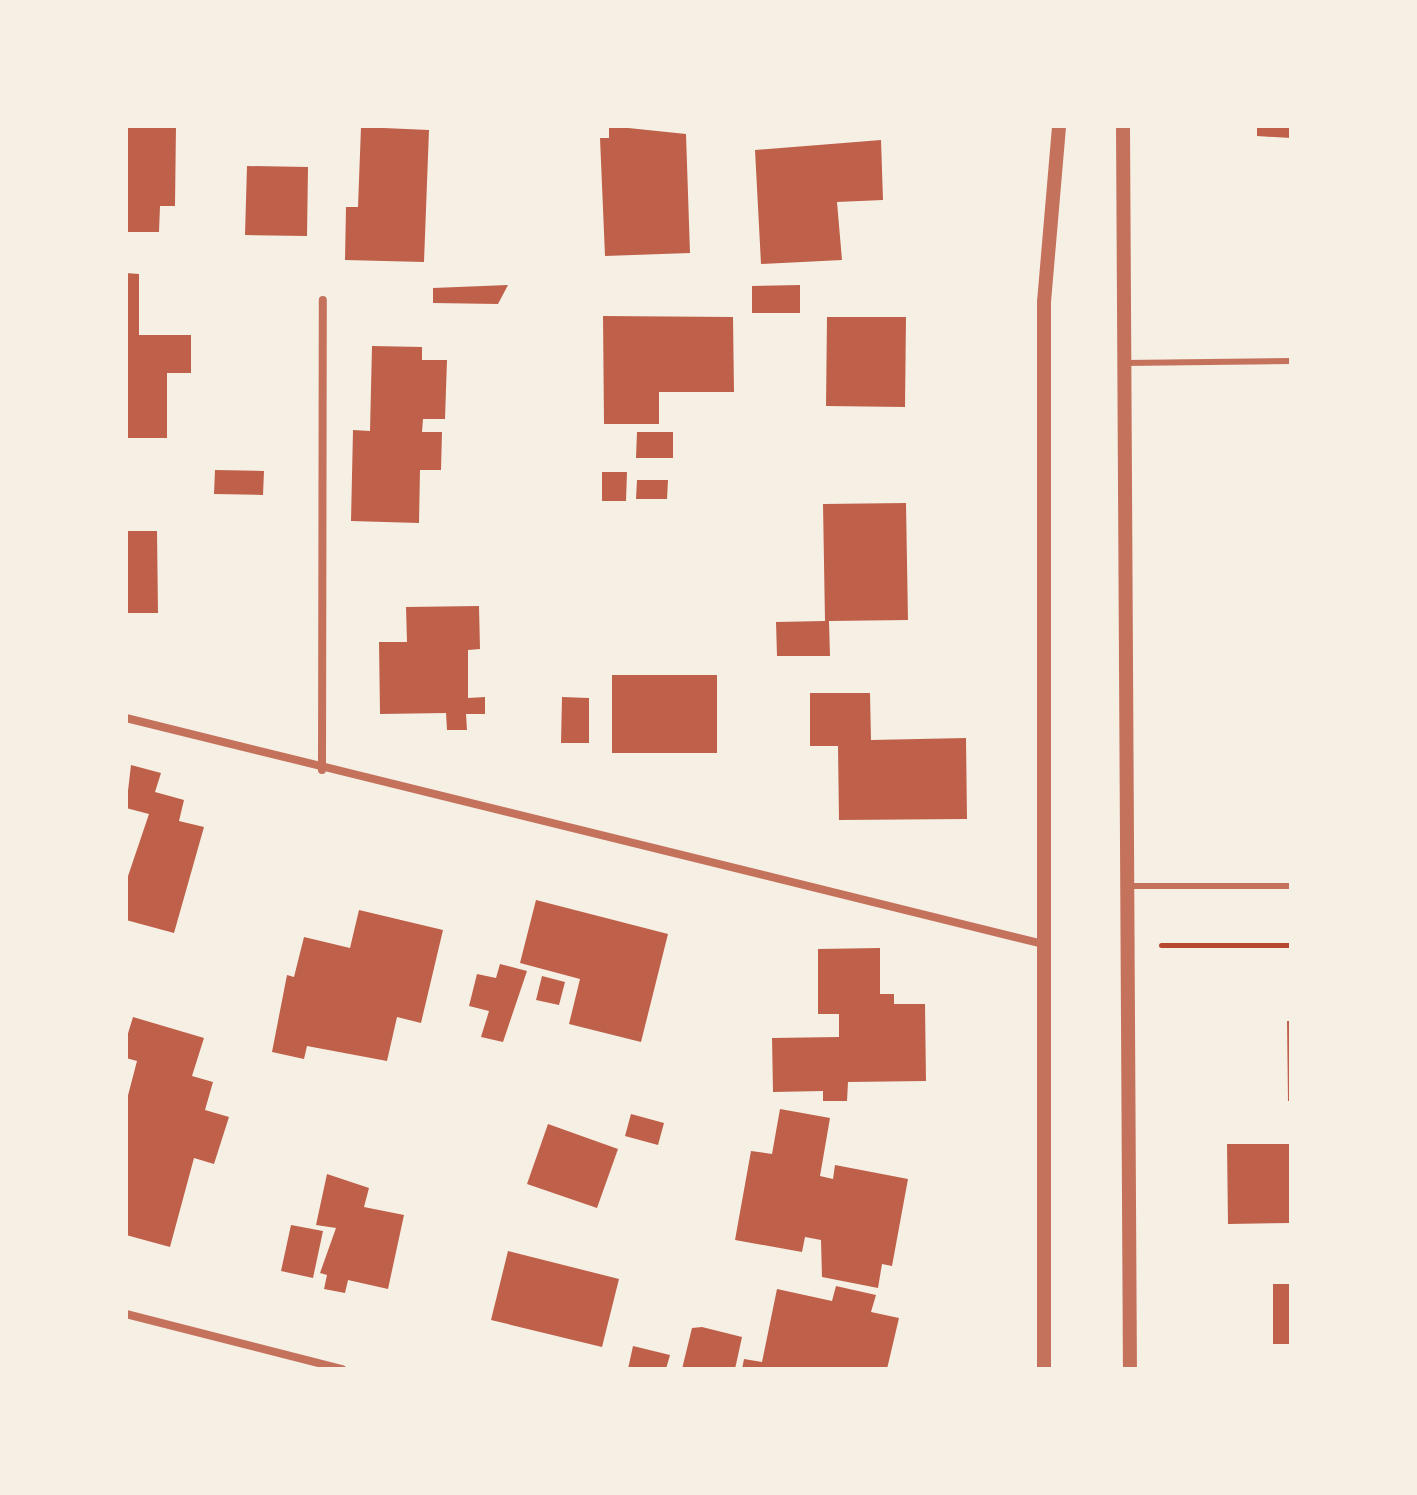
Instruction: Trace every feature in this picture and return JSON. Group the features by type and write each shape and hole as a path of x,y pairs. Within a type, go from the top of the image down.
{"street":[{"path":"1044,1369 1039,943 1044,302 1059,126"},
{"path":"1123,126 1124,945 1130,1369"},
{"path":"322,770 323,300"},
{"path":"126,718 322,770 1039,943"},
{"path":"126,1314 342,1369"}],"lane":[{"path":"1124,363 1291,361"},
{"path":"1124,886 1291,886"}],"path":[{"path":"1124,945 1291,945"}],"building":[{"path":"126,126 176,126 175,206 160,206 159,232 126,232"},
{"path":"609,126 686,134 690,253 605,256 600,138 609,138"},
{"path":"1257,126 1291,126 1291,138 1257,136"},
{"path":"361,127 429,130 424,262 345,260 346,207 358,207"},
{"path":"881,140 883,200 837,202 842,260 761,264 755,150"},
{"path":"247,166 308,167 307,236 245,235"},
{"path":"126,273 139,274 139,335 191,335 191,373 167,373 167,438 126,438"},
{"path":"508,285 498,304 433,303 433,288"},
{"path":"800,285 800,313 752,313 752,286"},
{"path":"603,316 733,317 734,392 659,392 659,424 604,424"},
{"path":"827,317 906,317 905,407 826,406"},
{"path":"372,346 422,347 422,360 447,360 445,419 423,419 422,432 442,432 441,470 420,470 419,523 351,521 353,430 370,431"},
{"path":"637,432 673,432 673,458 636,458"},
{"path":"215,470 264,471 263,495 214,494"},
{"path":"602,472 627,472 626,501 602,501"},
{"path":"637,480 668,480 667,499 636,499"},
{"path":"906,503 908,620 829,621 830,656 777,656 776,622 825,621 823,504"},
{"path":"126,531 157,531 158,613 126,613"},
{"path":"479,606 480,649 468,650 468,698 485,697 485,714 466,714 467,730 447,730 446,713 380,714 379,642 407,642 406,607"},
{"path":"612,675 717,675 717,753 612,753"},
{"path":"810,693 870,693 871,740 966,738 967,819 839,820 838,746 810,746"},
{"path":"562,697 589,698 589,743 561,743"},
{"path":"131,765 161,773 155,792 184,800 179,821 204,827 174,933 126,920 126,882 149,814 126,808"},
{"path":"536,900 668,934 641,1042 569,1024 580,979 520,963"},
{"path":"359,910 443,930 421,1023 397,1017 387,1061 307,1046 304,1059 272,1052 287,975 294,977 304,937 350,948"},
{"path":"880,948 880,994 894,994 894,1004 925,1004 926,1081 848,1082 847,1101 823,1101 823,1091 773,1092 772,1038 839,1037 839,1014 818,1014 818,949"},
{"path":"500,964 527,971 503,1042 481,1037 489,1011 469,1006 477,974 496,978"},
{"path":"542,976 565,982 559,1005 536,1000"},
{"path":"133,1017 204,1038 192,1076 213,1082 205,1110 229,1117 214,1164 194,1158 170,1247 126,1235 126,1103 137,1061 126,1058 126,1040"},
{"path":"1287,1021 1291,1021 1291,1101 1288,1101"},
{"path":"780,1109 830,1118 820,1176 833,1179 835,1165 908,1179 892,1266 882,1264 878,1288 822,1277 821,1240 805,1237 802,1252 735,1240 751,1151 772,1154"},
{"path":"631,1114 664,1123 658,1145 625,1136"},
{"path":"548,1124 618,1149 597,1208 527,1184"},
{"path":"1227,1144 1291,1144 1291,1223 1228,1224"},
{"path":"327,1174 369,1188 364,1207 404,1215 388,1289 348,1280 345,1293 324,1289 327,1275 320,1273 336,1228 316,1225"},
{"path":"291,1225 323,1231 313,1278 281,1271"},
{"path":"508,1251 619,1279 602,1347 491,1320"},
{"path":"1273,1284 1291,1284 1291,1344 1273,1344"},
{"path":"836,1286 876,1295 871,1312 899,1318 887,1369 742,1369 744,1359 762,1362 777,1289 832,1301"},
{"path":"702,1327 742,1337 735,1369 682,1369 692,1328"},
{"path":"633,1346 670,1355 666,1369 628,1369"}]}
